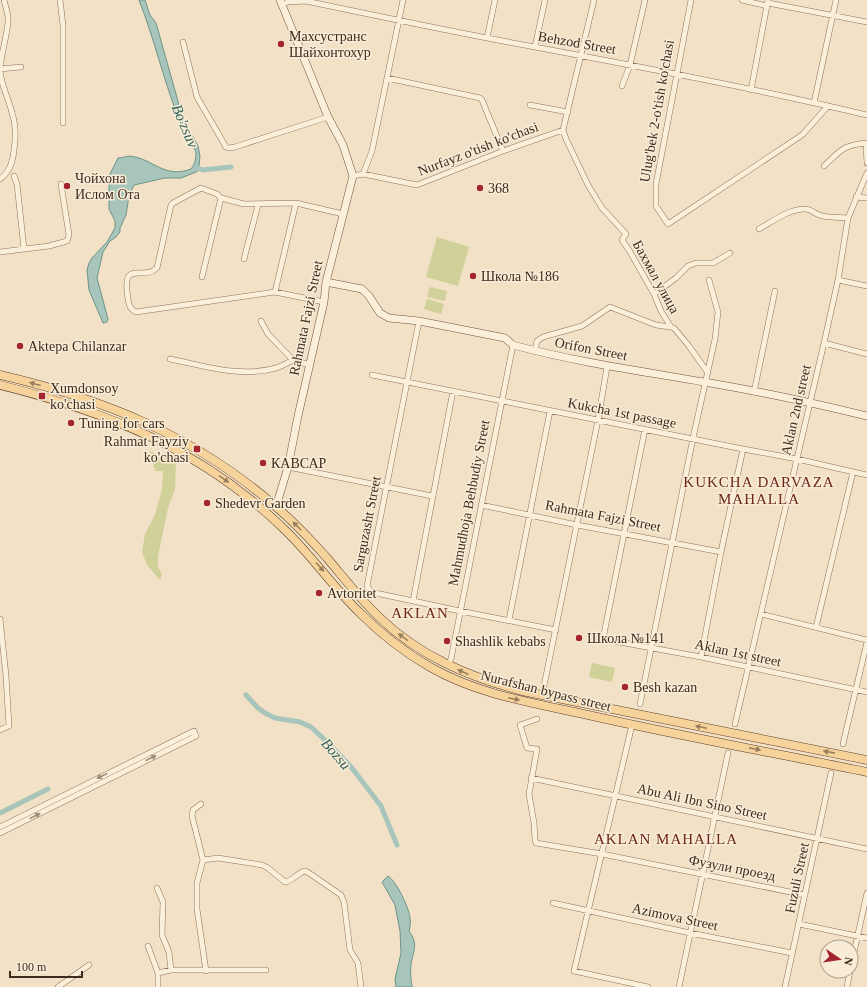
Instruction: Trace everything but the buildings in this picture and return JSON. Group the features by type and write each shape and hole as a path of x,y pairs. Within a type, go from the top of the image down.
{"main road":[{"name":"Nurafshan bypass street","path":"0,375 76,396 120,412 184,441 236,474 275,506 313,543 380,618 423,651 448,665 480,679 522,691 867,760"},
{"name":"Nurafshan bypass street","path":"0,385 73,405 125,424 179,451 221,477 272,517 308,553 351,604 372,625 387,638 417,659 452,678 489,692 632,725 867,772"},
{"path":"73,405 77,401 76,396"},
{"path":"179,451 177,448 178,444 184,441"},
{"path":"372,625 378,624 380,618"},
{"path":"417,659 416,653 423,651"}],"street":[{"path":"0,179 9,171 11,167 16,138 14,120 0,69 8,22 4,0"},
{"path":"60,0 63,25 63,123"},
{"path":"363,174 372,151 403,0"},
{"path":"487,38 495,0"},
{"path":"535,47 545,0"},
{"path":"563,130 594,0"},
{"path":"622,86 630,65 645,0"},
{"name":"Ulug'bek 2-o'tish ko'chasi","path":"691,0 656,184 655,199 657,208 668,224 799,137 828,106"},
{"path":"742,0 768,3 867,22"},
{"path":"814,103 836,0"},
{"name":"Behzod Street","path":"281,2 306,1 487,38 676,74 867,115"},
{"path":"281,2 328,117 343,145 353,176"},
{"path":"751,90 768,3"},
{"path":"183,42 197,97 226,147 235,147 328,117"},
{"path":"0,69 21,67"},
{"path":"387,78 480,98 503,151"},
{"path":"530,104 568,112"},
{"name":"Nurfayz o'tish ko'chasi","path":"353,176 363,174 416,185 503,151 563,130"},
{"name":"Бахмал улица","path":"563,130 588,185 602,208 626,234 622,240 654,294 661,311 708,373"},
{"path":"824,166 840,150 851,144 866,143 867,163"},
{"name":"Аklаn 2nd street","path":"735,724 824,343 838,280 848,218 856,196 867,174"},
{"path":"14,176 17,184 24,249"},
{"name":"Rahmata Fajzi Street","path":"275,506 288,467 324,302 326,282 353,176"},
{"path":"0,252 49,246 67,241 69,235 61,184"},
{"path":"324,302 275,292 136,312 132,310 129,305 126,284 128,278 132,274 150,272 157,268 172,203 201,188 217,194 221,198 244,204 258,205 296,203 343,214"},
{"path":"856,196 867,198"},
{"path":"202,277 221,198"},
{"path":"275,292 296,203"},
{"path":"244,259 258,205"},
{"path":"759,229 786,214 806,208 819,215 848,218"},
{"path":"654,294 676,278 688,266 696,262 714,263 730,253"},
{"path":"640,704 693,438 715,339 718,312 709,280"},
{"path":"838,280 867,286"},
{"name":"Orifon Street","path":"326,282 362,289 385,317 419,321 505,338 513,345 608,367 705,382 867,416"},
{"path":"754,392 775,292"},
{"name":"Бахмал улица","path":"535,351 537,341 543,337 582,326 610,307 656,325 671,326"},
{"path":"261,321 268,334 293,360 310,365"},
{"name":"Sarguzasht Street","path":"419,321 367,586 371,592 556,630"},
{"path":"824,343 867,354"},
{"name":"Mahmudhoja Behbudiy Street","path":"448,665 451,659 513,345"},
{"path":"170,359 241,372 278,368 293,360"},
{"path":"544,686 608,367"},
{"name":"Kukcha 1st passage","path":"372,375 501,402 797,459 867,475"},
{"path":"412,601 453,392"},
{"path":"509,620 550,411"},
{"path":"624,534 645,429"},
{"path":"701,657 743,449"},
{"path":"288,467 432,496"},
{"path":"816,628 854,472"},
{"name":"Rahmata Fajzi Street","path":"481,506 577,526 673,542 721,552"},
{"name":"Aklan 1st street","path":"624,534 603,639 701,657 867,692"},
{"path":"761,614 867,641 843,744"},
{"path":"0,619 6,676 9,726 0,730"},
{"path":"531,778 537,749 527,748 520,725 536,719"},
{"path":"632,725 574,971 648,987"},
{"path":"0,827 194,731 196,736 0,833"},
{"path":"679,987 728,753"},
{"name":"Fuzuli Street","path":"786,987 831,773"},
{"name":"Abu Ali Ibn Sino Street","path":"531,778 867,849"},
{"name":"Фузули проезд","path":"531,778 529,794 536,843 602,854 805,895"},
{"path":"201,804 194,810 192,816 203,860 197,883 197,909 206,971"},
{"path":"203,860 218,858 262,865 285,882 289,882 305,871 340,893 344,902 350,950 358,963 361,987"},
{"path":"157,888 163,902 162,935 169,952 171,970"},
{"path":"857,939 867,893"},
{"name":"Azimova Street","path":"553,903 690,933 792,953"},
{"path":"800,924 867,938"},
{"path":"148,946 158,973 158,987"},
{"path":"58,987 89,965"},
{"path":"158,973 171,970 266,970"}],"green space":[{"path":"437,237 469,247 458,286 426,277"},
{"path":"430,287 447,291 445,301 427,297"},
{"path":"427,299 444,304 441,314 424,309"},
{"path":"150,451 176,462 175,489 168,508 158,556 158,567 162,574 160,580 147,565 142,552 145,534 155,515 162,489 163,471 155,471"},
{"path":"592,663 615,668 612,682 589,677"}],"water":[{"name":"Bo'zsuv","path":"139,0 145,0 150,15 156,23 183,119 198,146 200,156 199,170 181,178 165,178 134,185 129,196 126,215 120,228 120,232 110,241 103,252 97,278 108,319 107,322 103,323 89,290 87,270 92,258 107,242 115,228 115,221 109,209 109,176 118,158 130,156 138,158 173,172 191,169 196,157 196,152 180,121 173,102"},
{"path":"388,876 399,889 409,914 409,931 415,944 411,967 412,987 396,987 395,979 401,953 400,931 395,905 382,882"}],"waterway":[{"path":"197,168 203,170 231,167"},
{"name":"Bozsu","path":"246,695 265,713 275,718 300,722 311,727 327,742 352,768 381,806 397,845"},
{"path":"0,813 48,789"}],"place":[{"name":"Махсустранс Шайхонтохур","path":"281,44"},
{"name":"Чойхона Ислом Ота","path":"67,186"},
{"name":"368","path":"480,188"},
{"name":"Школа №186","path":"473,276"},
{"name":"Aktepa Chilanzar","path":"20,346"},
{"name":"Xumdonsoy ko'chasi","path":"42,396"},
{"name":"Tuning for cars","path":"71,423"},
{"name":"Rahmat Fayziy ko'chasi","path":"197,449"},
{"name":"КАВСАР","path":"263,463"},
{"name":"Shedevr Garden","path":"207,503"},
{"name":"Avtoritet","path":"319,593"},
{"name":"Школа №141","path":"579,638"},
{"name":"Shashlik kebabs","path":"447,641"},
{"name":"Besh kazan","path":"625,687"}],"district":[{"name":"KUKCHA DARVAZA MAHALLA","path":"759,490"},
{"name":"AKLAN","path":"420,613"},
{"name":"AKLAN MAHALLA","path":"666,839"}]}
